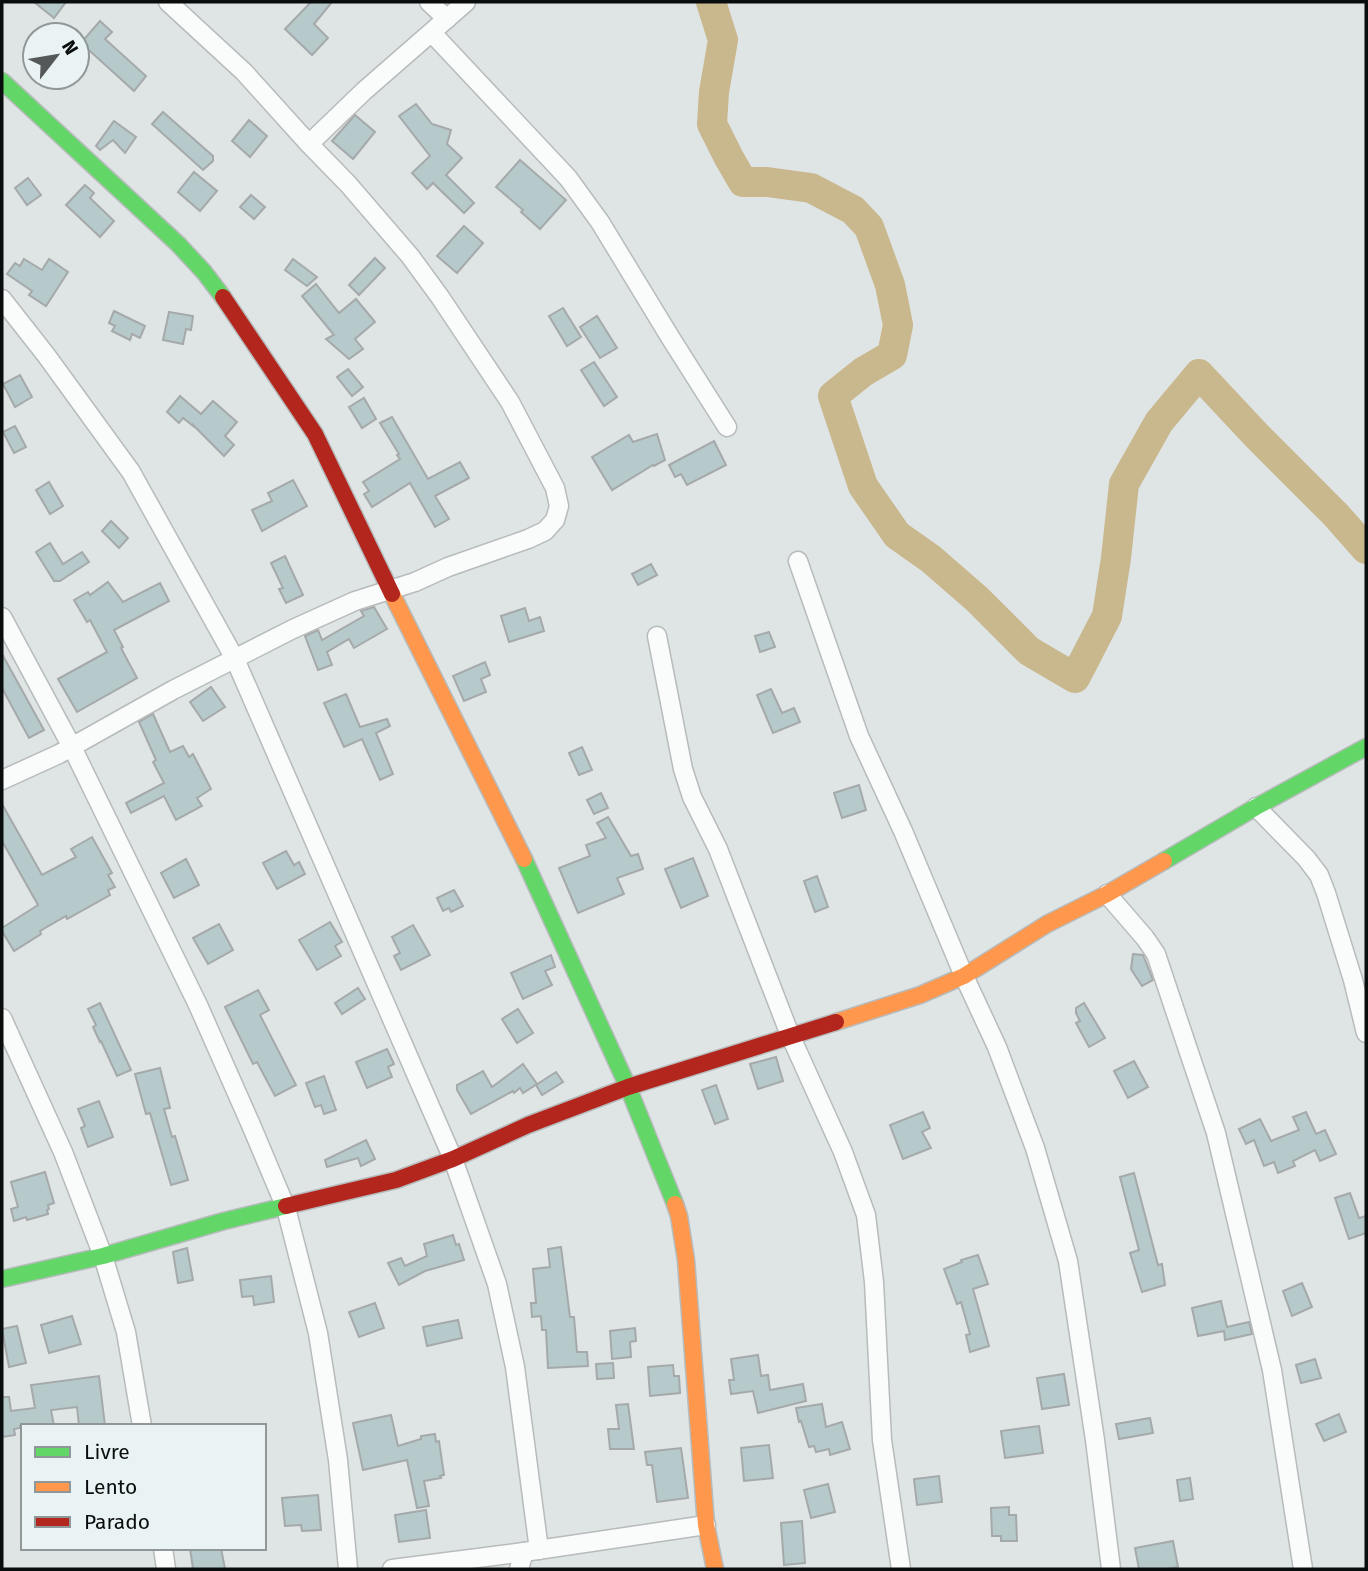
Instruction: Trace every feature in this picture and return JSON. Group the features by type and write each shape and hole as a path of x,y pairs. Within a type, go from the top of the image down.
{"street":[{"path":"2,780 72,747 173,690 293,629 355,601 415,582 545,531 555,520 559,506 555,488 510,402 410,256 348,184 244,72 168,2"},
{"path":"429,2 447,19"},
{"path":"309,144 466,2"},
{"path":"432,33 568,178 600,222 727,427"},
{"path":"2,81 178,244 204,272 237,316 315,434 390,591 514,836 628,1087 679,1216 693,1336 706,1525 715,1569"},
{"path":"2,299 131,472 235,659 453,1159 497,1284 514,1367 527,1557"},
{"path":"798,561 859,736 997,1047 1035,1148 1068,1261 1111,1569"},
{"path":"2,617 72,747 198,1006 286,1208 318,1333 338,1460 348,1569"},
{"path":"657,636 683,769 692,797 718,849 790,1035 843,1152 866,1215 874,1282 882,1440 901,1569"},
{"path":"2,1279 103,1256 224,1221 396,1180 628,1087 920,995 964,976 1047,924 1107,894 1256,807 1366,747"},
{"path":"1256,807 1319,875 1349,968 1366,1033"},
{"path":"1107,894 1156,954 1216,1133 1272,1370 1303,1569"},
{"path":"2,1018 62,1152 103,1256 126,1332 142,1424"},
{"path":"392,1569 498,1555 527,1557 706,1525"},
{"path":"163,1550 166,1569"},
{"path":"498,1555 512,1569"}],"building":[{"path":"34,2 66,2 54,18"},
{"path":"311,2 332,2 314,24 328,38 312,55 285,29"},
{"path":"100,21 112,32 105,39 146,76 134,91 91,52 91,31"},
{"path":"416,104 432,124 451,130 447,144 462,158 446,175 474,203 464,213 433,183 427,189 412,173 430,156 399,116"},
{"path":"163,112 213,156 213,161 203,170 152,124"},
{"path":"355,115 375,132 353,159 332,141"},
{"path":"249,120 267,136 250,157 232,141"},
{"path":"114,121 136,137 125,153 113,140 100,150 96,146"},
{"path":"520,160 566,200 540,229 496,187"},
{"path":"194,172 217,191 200,211 178,192"},
{"path":"28,178 41,195 27,205 15,188"},
{"path":"85,185 94,193 90,198 114,221 100,237 66,205"},
{"path":"251,195 265,207 254,219 240,207"},
{"path":"464,226 483,243 457,273 437,256"},
{"path":"375,258 385,268 359,295 349,285"},
{"path":"24,259 42,270 49,259 68,272 46,306 29,295 32,291 7,274 15,263 20,266"},
{"path":"293,259 317,277 307,286 285,270"},
{"path":"316,284 339,313 356,299 375,322 355,339 363,349 349,359 326,339 334,335 302,296"},
{"path":"563,308 581,337 567,346 549,316"},
{"path":"114,311 145,326 140,338 132,334 130,340 112,331 115,326 109,323"},
{"path":"169,312 193,316 191,330 186,329 183,344 163,340"},
{"path":"597,316 617,348 600,358 580,327"},
{"path":"594,362 617,397 604,406 581,370"},
{"path":"348,369 363,387 352,396 337,377"},
{"path":"20,375 32,397 15,407 3,384"},
{"path":"180,396 201,414 213,401 237,422 225,436 234,445 224,456 193,425 183,418 179,423 167,412"},
{"path":"364,398 376,419 362,428 349,407"},
{"path":"392,417 428,479 460,462 469,478 435,496 449,519 435,527 410,483 372,507 364,494 369,491 363,482 400,459 380,423"},
{"path":"15,426 26,447 14,453 3,432"},
{"path":"657,434 665,460 612,490 592,457 629,435 633,442"},
{"path":"714,441 726,465 687,485 681,474 675,477 669,465"},
{"path":"293,480 307,506 262,531 252,510 272,501 268,493"},
{"path":"49,482 63,506 50,514 36,490"},
{"path":"111,521 128,538 119,548 102,531"},
{"path":"50,543 63,564 82,552 89,562 60,581 54,581 36,552"},
{"path":"285,556 303,595 286,603 279,589 283,588 271,563"},
{"path":"651,564 657,575 638,585 632,574"},
{"path":"108,582 123,602 160,583 169,601 114,630 137,678 77,712 58,679 107,652 90,620 87,622 74,600 88,592 90,595"},
{"path":"374,607 387,629 354,648 349,639 327,652 332,665 318,670 305,636 318,630 322,640 364,616 361,611"},
{"path":"525,608 529,621 540,617 544,631 509,642 501,616"},
{"path":"769,632 775,647 760,652 755,636"},
{"path":"2,654 44,730 29,738 2,688"},
{"path":"485,662 490,675 481,679 486,692 464,701 453,676"},
{"path":"211,687 225,707 203,721 190,702"},
{"path":"771,689 782,713 794,708 800,722 773,733 757,695"},
{"path":"346,694 360,727 387,719 390,726 376,733 393,774 380,780 362,739 344,747 324,703"},
{"path":"153,714 170,752 183,746 189,757 193,754 211,789 197,798 202,806 176,820 164,796 131,813 126,803 164,783 153,762 156,760 139,722"},
{"path":"582,747 592,770 579,775 569,753"},
{"path":"859,785 866,810 842,818 834,793"},
{"path":"601,793 608,808 594,814 587,800"},
{"path":"2,804 42,875 76,857 71,849 92,837 112,873 108,875 115,887 108,890 110,895 40,931 41,934 14,951 2,928 38,905 2,841"},
{"path":"608,817 631,856 638,854 643,869 617,878 624,894 578,913 559,868 590,856 586,845 606,838 597,823"},
{"path":"286,851 294,865 299,862 305,874 277,889 263,863"},
{"path":"693,858 708,896 681,908 665,869"},
{"path":"186,859 199,885 174,898 161,873"},
{"path":"817,876 828,907 815,912 804,881"},
{"path":"454,890 463,906 451,912 449,908 443,911 437,898"},
{"path":"330,922 342,942 335,946 341,956 317,970 299,940"},
{"path":"219,924 233,950 208,964 193,938"},
{"path":"413,925 430,955 401,970 394,956 400,953 392,937"},
{"path":"1133,954 1143,955 1153,980 1142,986 1131,969"},
{"path":"551,955 555,967 545,971 552,985 523,999 511,973"},
{"path":"358,988 365,999 342,1014 335,1003"},
{"path":"258,990 269,1010 260,1015 296,1085 275,1096 257,1062 253,1064 225,1007"},
{"path":"100,1003 131,1070 117,1076 93,1027 96,1025 88,1009"},
{"path":"1084,1003 1105,1038 1089,1047 1076,1023 1080,1021 1076,1008"},
{"path":"518,1009 533,1033 517,1043 502,1019"},
{"path":"387,1049 394,1064 388,1067 392,1077 367,1088 356,1062"},
{"path":"776,1057 783,1081 758,1089 750,1064"},
{"path":"1134,1061 1148,1087 1128,1098 1114,1071"},
{"path":"523,1064 537,1084 523,1093 520,1088 514,1093 513,1091 471,1114 457,1090 457,1085 483,1071 492,1087"},
{"path":"160,1068 170,1108 164,1109 188,1180 171,1185 150,1113 146,1114 135,1074"},
{"path":"556,1072 563,1082 542,1095 536,1085"},
{"path":"324,1076 336,1110 324,1114 321,1105 315,1107 306,1083"},
{"path":"716,1085 728,1119 715,1124 702,1090"},
{"path":"99,1101 113,1137 88,1147 81,1128 85,1126 78,1109"},
{"path":"923,1112 930,1128 922,1132 931,1148 903,1159 890,1125"},
{"path":"1306,1112 1316,1134 1325,1130 1336,1154 1320,1161 1315,1150 1293,1161 1295,1166 1278,1173 1274,1162 1264,1166 1254,1140 1246,1144 1239,1129 1260,1119 1271,1141 1299,1130 1293,1117"},
{"path":"366,1140 375,1159 361,1166 358,1158 327,1167 325,1160"},
{"path":"45,1172 54,1203 48,1205 48,1214 14,1221 11,1209 18,1207 11,1182"},
{"path":"1134,1173 1158,1265 1162,1264 1165,1285 1142,1292 1130,1253 1139,1250 1120,1177"},
{"path":"1350,1193 1359,1218 1366,1216 1366,1233 1349,1239 1335,1198"},
{"path":"453,1235 464,1260 425,1271 399,1285 388,1263 401,1258 405,1266 427,1256 424,1244"},
{"path":"561,1247 570,1317 574,1317 577,1352 587,1352 588,1366 548,1368 546,1330 542,1330 541,1316 532,1317 531,1303 536,1303 533,1269 550,1267 548,1249"},
{"path":"187,1248 193,1280 178,1283 173,1252"},
{"path":"978,1255 988,1284 973,1289 989,1346 970,1352 966,1335 970,1334 961,1302 957,1304 944,1269"},
{"path":"271,1276 274,1302 254,1305 253,1296 242,1297 240,1280"},
{"path":"1302,1283 1312,1307 1292,1316 1283,1291"},
{"path":"1221,1301 1227,1327 1249,1322 1252,1334 1225,1340 1224,1331 1198,1336 1192,1308"},
{"path":"375,1303 384,1328 359,1337 349,1312"},
{"path":"72,1316 81,1344 49,1353 41,1325"},
{"path":"458,1320 462,1338 427,1346 423,1327"},
{"path":"17,1326 26,1363 9,1367 2,1329"},
{"path":"635,1328 636,1341 630,1342 631,1357 612,1359 610,1331"},
{"path":"758,1355 761,1376 768,1375 770,1390 803,1384 806,1401 758,1413 753,1391 731,1394 729,1380 734,1380 731,1359"},
{"path":"1315,1359 1321,1378 1301,1383 1296,1365"},
{"path":"613,1363 614,1378 597,1379 596,1364"},
{"path":"673,1365 674,1376 679,1376 680,1393 650,1396 648,1367"},
{"path":"1064,1374 1069,1405 1042,1409 1037,1378"},
{"path":"99,1376 105,1424 79,1424 77,1407 51,1410 54,1424 21,1424 20,1428 14,1429 15,1435 2,1437 2,1397 9,1397 11,1411 35,1408 31,1385"},
{"path":"628,1404 634,1449 610,1449 608,1429 619,1429 616,1405"},
{"path":"822,1404 826,1427 842,1422 850,1449 830,1455 829,1449 816,1452 814,1446 809,1447 796,1408"},
{"path":"1339,1414 1346,1432 1324,1441 1316,1424"},
{"path":"391,1415 398,1446 421,1439 421,1436 435,1434 436,1442 439,1441 444,1475 424,1481 429,1506 417,1508 407,1460 363,1470 353,1423"},
{"path":"1150,1418 1153,1433 1119,1439 1116,1424"},
{"path":"1039,1426 1043,1453 1005,1458 1001,1431"},
{"path":"769,1445 773,1478 744,1481 741,1448"},
{"path":"681,1448 688,1498 657,1502 652,1465 647,1465 645,1452"},
{"path":"939,1476 942,1502 917,1505 914,1479"},
{"path":"1190,1478 1193,1499 1180,1501 1177,1480"},
{"path":"828,1484 835,1512 811,1518 804,1490"},
{"path":"318,1495 321,1530 302,1531 301,1525 285,1526 282,1498"},
{"path":"1009,1507 1009,1515 1016,1515 1017,1541 1001,1541 1001,1536 992,1536 991,1508"},
{"path":"426,1510 430,1538 399,1542 395,1515"},
{"path":"802,1521 805,1563 784,1565 781,1523"},
{"path":"1173,1541 1178,1567 1139,1569 1135,1548"},
{"path":"190,1550 221,1550 225,1569 193,1569"}],"waterway":[{"path":"711,2 723,40 714,92 712,124 743,182 767,182 811,188 853,210 869,227 890,285 898,325 892,355 863,372 833,396 863,486 897,535 931,559 977,599 1029,651 1075,678 1107,616 1124,484 1159,422 1199,374 1366,549"}],"traffic: fast":[{"path":"2,81 178,244 223,297"},
{"path":"1164,861 1366,747"},
{"path":"524,859 628,1087 675,1204"},
{"path":"2,1279 103,1256 286,1206"}],"traffic: slow":[{"path":"392,594 524,859"},
{"path":"836,1022 920,995 964,976 1047,924 1164,861"},
{"path":"675,1204 686,1260 706,1525 715,1569"}],"traffic: jam":[{"path":"223,297 315,434 392,594"},
{"path":"286,1206 396,1180 628,1087 836,1022"}]}
